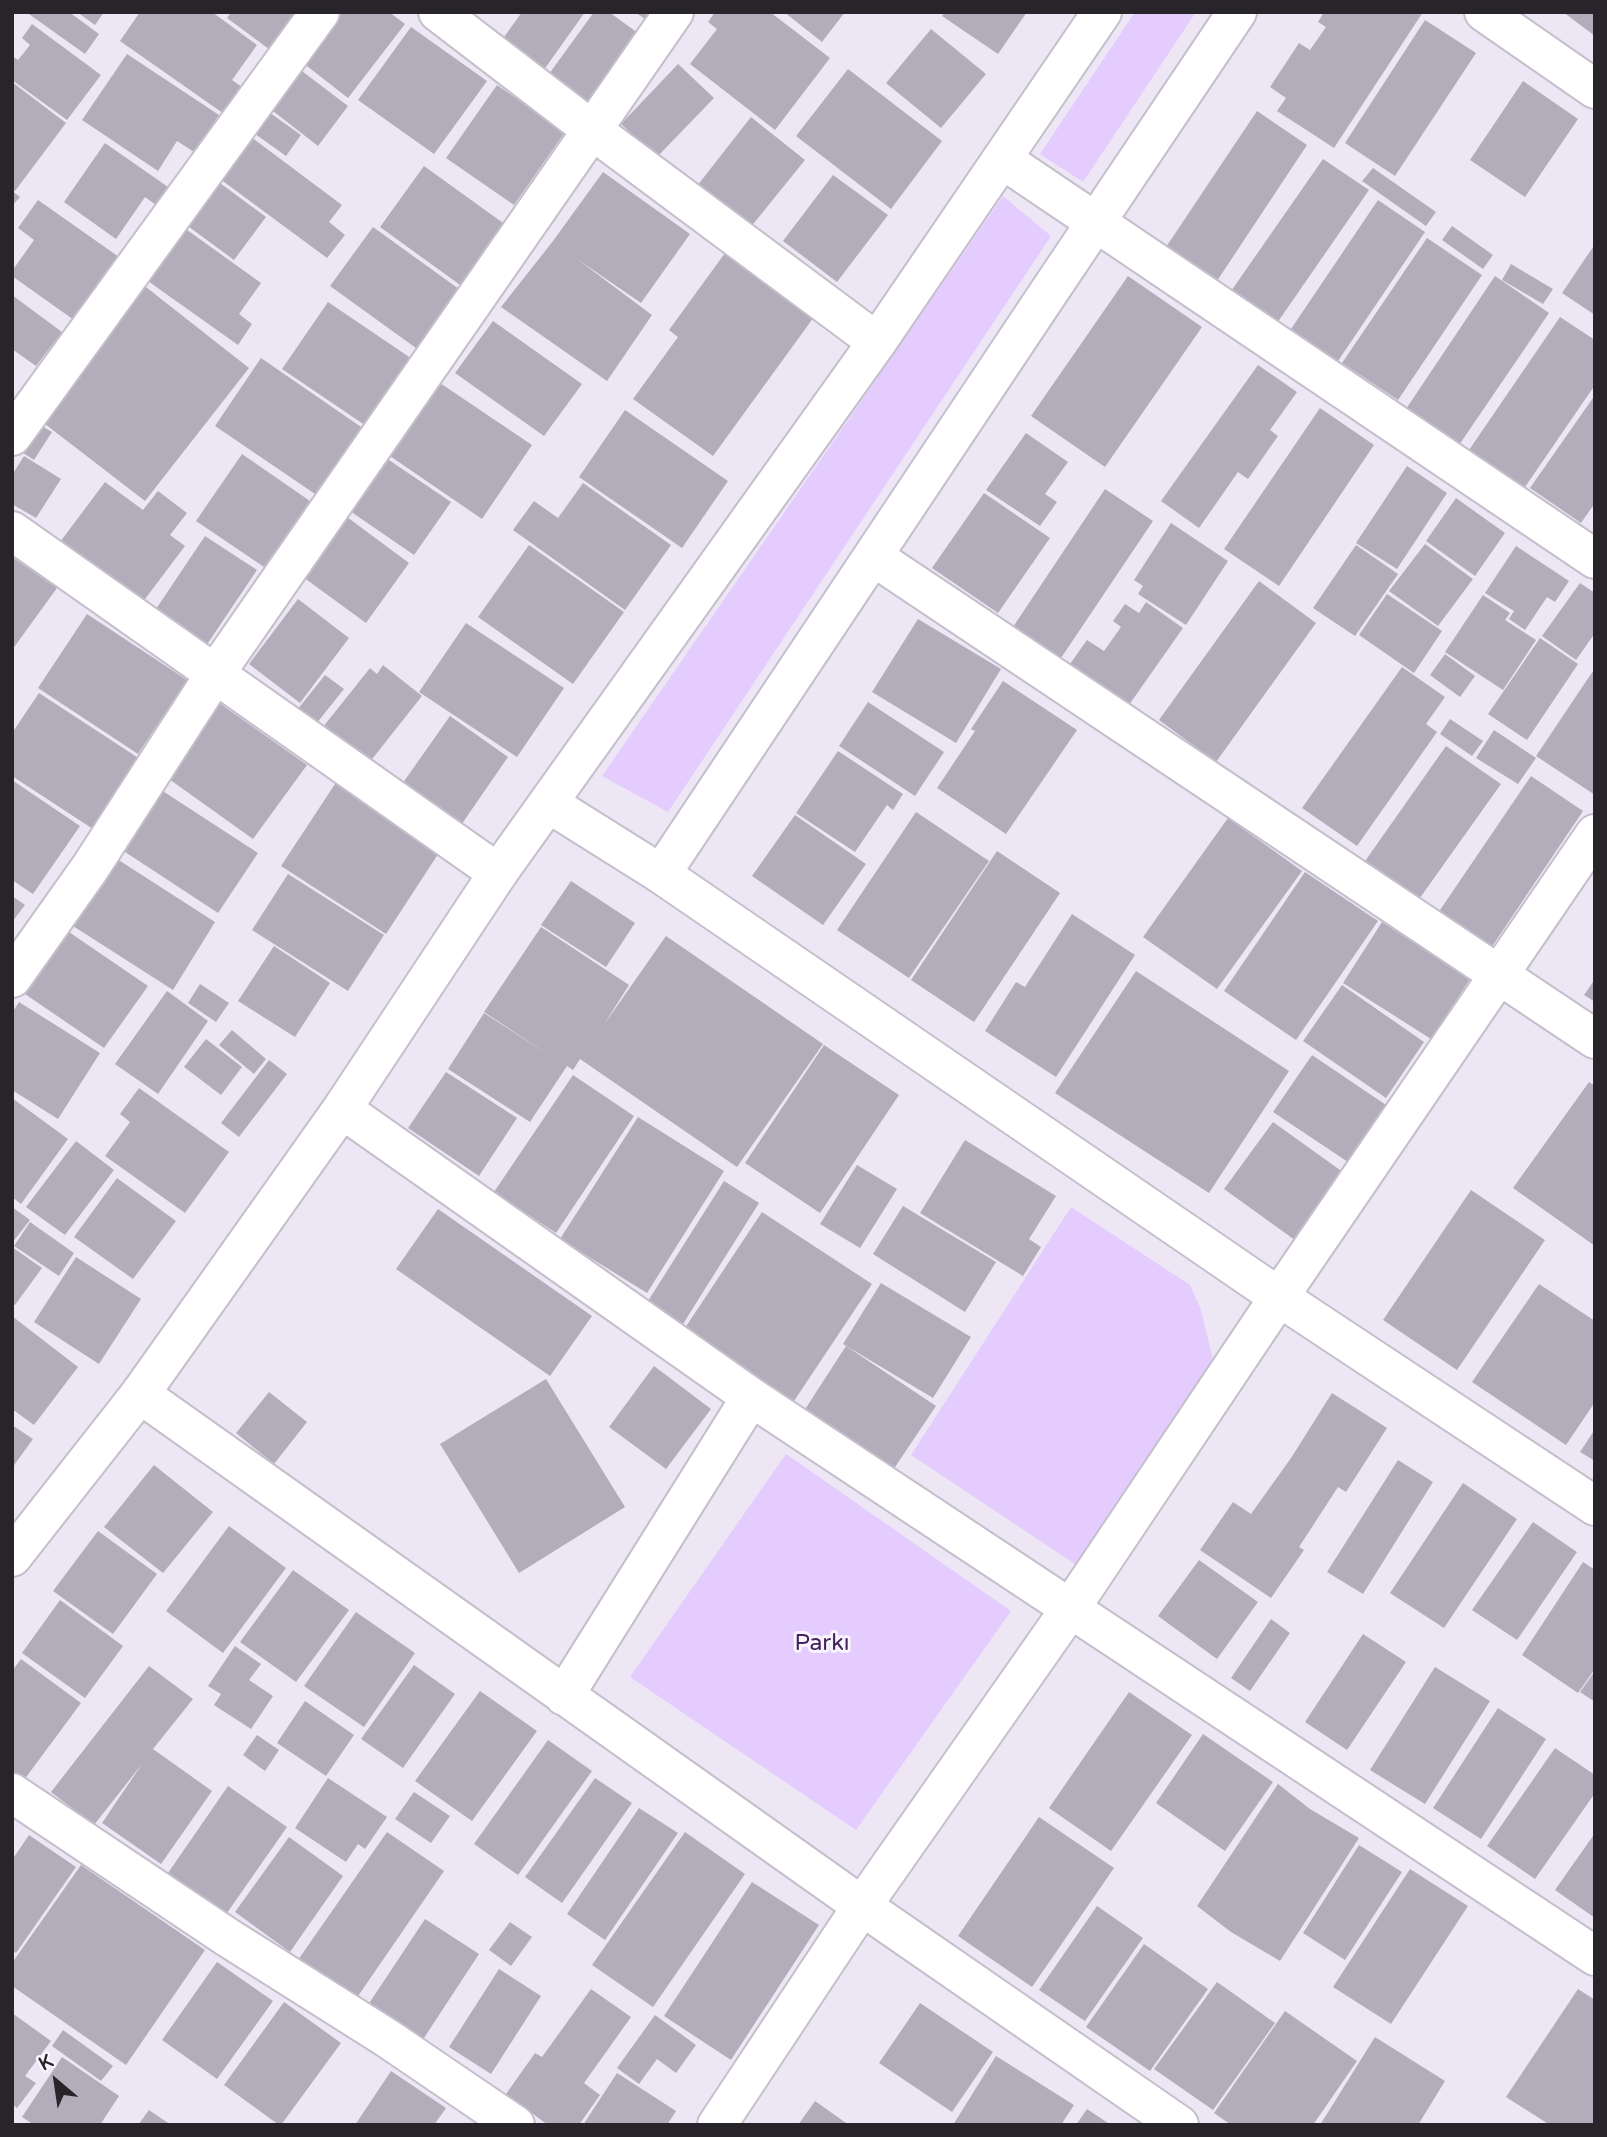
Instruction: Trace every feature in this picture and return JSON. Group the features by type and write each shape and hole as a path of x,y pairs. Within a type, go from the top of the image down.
{"street":[{"path":"12,436 320,12"},
{"path":"438,12 592,131 877,342"},
{"path":"12,978 90,868 215,674 674,12"},
{"path":"12,1557 140,1394 342,1109 498,873 877,342 1102,12"},
{"path":"661,874 1237,12"},
{"path":"1484,12 1595,89"},
{"path":"1002,159 1595,559"},
{"path":"12,531 498,873"},
{"path":"874,557 1595,1039"},
{"path":"548,803 661,874 1279,1297 1595,1506"},
{"path":"717,2125 862,1906 1070,1609 1595,834"},
{"path":"342,1109 751,1397 1595,1956"},
{"path":"140,1394 862,1906 1179,2125"},
{"path":"564,1696 751,1397"},
{"path":"12,1793 515,2125"}],"green space":[{"path":"1135,12 1196,12 1083,182 1040,154"},
{"path":"1003,196 1051,236 668,812 602,776"},
{"path":"1071,1207 1190,1285 1201,1310 1213,1360 1078,1566 911,1455"},
{"name":"Parkı","path":"786,1454 1011,1611 856,1830 630,1677"}],"building":[{"path":"26,12 69,12 99,34 85,54"},
{"path":"77,12 104,12 95,25"},
{"path":"140,12 212,12 257,45 232,80 246,90 227,116 120,41"},
{"path":"231,12 302,12 273,52 227,18"},
{"path":"335,12 389,12 405,24 348,98 298,59"},
{"path":"522,12 585,12 536,81 494,51"},
{"path":"594,12 609,12 646,39 588,119 541,85"},
{"path":"635,12 650,12 645,19"},
{"path":"715,12 770,12 830,58 775,130 690,64 717,29 708,22"},
{"path":"784,12 845,12 822,42"},
{"path":"945,12 1027,12 998,54 942,16"},
{"path":"1324,12 1423,12 1334,148 1277,111 1286,98 1270,87 1299,43 1310,50 1326,27 1318,22"},
{"path":"1563,12 1595,12 1595,36"},
{"path":"1425,20 1476,53 1395,176 1345,143"},
{"path":"32,24 101,75 67,120 12,80 12,56 18,60 30,45 22,38"},
{"path":"411,27 487,81 434,154 358,100"},
{"path":"931,29 986,74 941,128 886,83"},
{"path":"127,54 219,115 194,152 177,141 158,171 82,120"},
{"path":"290,62 348,106 318,146 260,101"},
{"path":"678,64 714,98 657,157 621,124"},
{"path":"848,69 942,141 891,209 796,136"},
{"path":"1523,81 1578,119 1525,197 1470,160"},
{"path":"12,82 66,123 15,191 12,189"},
{"path":"497,85 565,132 514,205 446,158"},
{"path":"259,105 301,135 286,156 244,126"},
{"path":"1257,111 1307,145 1215,284 1164,250"},
{"path":"751,117 805,160 750,228 697,186"},
{"path":"247,134 342,205 329,222 345,235 327,258 216,176"},
{"path":"105,143 168,187 156,205 145,197 116,239 64,202"},
{"path":"1323,159 1369,190 1275,326 1229,294"},
{"path":"424,166 517,233 474,295 380,227"},
{"path":"1373,168 1436,212 1426,226 1362,181"},
{"path":"603,172 690,234 641,303 577,259 652,315 607,381 501,307"},
{"path":"209,175 266,217 234,260 177,218"},
{"path":"833,175 888,215 837,282 783,241"},
{"path":"12,191 20,197 12,206"},
{"path":"38,200 119,257 74,320 12,276 12,271 34,240 18,228"},
{"path":"1378,200 1425,232 1338,361 1291,329"},
{"path":"176,222 261,283 239,314 252,324 238,345 138,274"},
{"path":"1452,226 1493,255 1483,269 1442,240"},
{"path":"373,227 470,297 427,356 330,286"},
{"path":"1427,238 1482,275 1398,400 1342,363"},
{"path":"1595,244 1595,315 1562,293"},
{"path":"725,253 814,317 713,456 633,399 678,337 669,330"},
{"path":"1511,264 1553,289 1543,304 1502,280"},
{"path":"1128,276 1202,327 1105,467 1031,416"},
{"path":"1495,276 1549,313 1457,448 1404,412"},
{"path":"137,280 249,368 145,501 32,414"},
{"path":"12,295 62,332 36,366 12,349"},
{"path":"328,302 421,365 375,432 282,369"},
{"path":"1560,317 1595,340 1595,385 1525,487 1469,450"},
{"path":"493,321 582,384 544,436 455,373"},
{"path":"261,358 364,429 318,496 215,426"},
{"path":"1258,365 1297,392 1270,430 1278,436 1248,479 1238,472 1199,528 1161,501"},
{"path":"440,383 532,445 482,519 390,456"},
{"path":"1595,395 1595,503 1581,523 1530,488"},
{"path":"1320,408 1374,445 1279,586 1224,549"},
{"path":"625,410 728,481 682,548 579,477"},
{"path":"32,420 52,432 34,460 14,447"},
{"path":"1026,433 1068,462 1045,494 1057,502 1040,526 986,490"},
{"path":"242,454 310,501 264,567 196,521"},
{"path":"24,456 61,479 36,518 12,504 12,475"},
{"path":"386,458 451,502 414,555 350,511"},
{"path":"1407,466 1447,493 1397,569 1356,543"},
{"path":"105,482 143,510 158,491 187,513 170,535 185,546 139,607 57,546"},
{"path":"583,483 671,545 625,610 513,530 534,501 558,518"},
{"path":"1105,489 1153,521 1061,658 1013,627"},
{"path":"984,493 1050,538 998,613 932,568"},
{"path":"1456,498 1505,533 1475,576 1426,541"},
{"path":"347,517 409,563 366,623 303,577"},
{"path":"1171,523 1228,561 1186,625 1138,594 1143,586 1134,580"},
{"path":"205,536 257,570 206,646 154,612"},
{"path":"1425,544 1473,579 1438,626 1389,591"},
{"path":"529,545 624,612 573,684 478,617"},
{"path":"1356,545 1398,574 1355,636 1313,608"},
{"path":"1516,546 1569,581 1555,602 1547,597 1525,630 1509,619 1514,611 1485,593"},
{"path":"12,557 57,588 12,650"},
{"path":"1259,581 1316,623 1216,762 1159,720"},
{"path":"1580,583 1595,593 1595,633 1576,660 1542,636"},
{"path":"1387,594 1442,631 1414,673 1359,635"},
{"path":"1483,595 1510,613 1505,620 1536,640 1503,690 1445,652"},
{"path":"298,599 349,638 300,703 249,664"},
{"path":"1146,602 1183,628 1124,712 1065,671 1087,640 1104,651 1121,627 1113,621 1125,604 1139,613"},
{"path":"87,614 187,680 138,754 38,688"},
{"path":"918,619 1001,669 956,743 872,692"},
{"path":"466,623 564,688 517,757 419,692"},
{"path":"1540,638 1578,664 1527,740 1488,714"},
{"path":"1445,654 1475,676 1460,697 1430,675"},
{"path":"383,665 422,696 369,763 323,727 370,668 377,674"},
{"path":"1402,667 1445,697 1426,724 1437,732 1357,846 1302,808"},
{"path":"1595,668 1595,795 1536,756"},
{"path":"325,675 344,689 308,734 289,720"},
{"path":"1003,681 1077,730 1006,834 937,788 975,731 971,729"},
{"path":"39,693 143,761 96,831 12,776 12,733"},
{"path":"215,700 307,765 253,839 162,774"},
{"path":"868,702 944,752 915,796 839,746"},
{"path":"450,716 508,757 459,828 400,787"},
{"path":"1450,719 1483,741 1472,756 1440,734"},
{"path":"1494,730 1536,758 1518,784 1476,758"},
{"path":"1446,746 1501,784 1417,902 1363,864"},
{"path":"838,751 903,794 893,810 887,805 855,852 796,813"},
{"path":"1531,776 1583,811 1491,948 1438,913"},
{"path":"12,780 80,826 33,894 12,880"},
{"path":"337,781 442,848 386,934 281,866"},
{"path":"155,786 258,853 218,913 116,846"},
{"path":"916,812 989,861 909,978 837,930"},
{"path":"795,815 866,864 823,925 752,876"},
{"path":"1228,818 1302,871 1217,989 1143,937"},
{"path":"997,851 1060,893 974,1022 911,980"},
{"path":"117,859 215,922 173,990 73,926"},
{"path":"1305,872 1378,921 1296,1040 1224,991"},
{"path":"288,874 384,935 348,991 252,930"},
{"path":"571,881 635,923 606,967 541,925"},
{"path":"12,896 25,905 12,922"},
{"path":"1072,914 1135,955 1056,1077 985,1031 1016,982 1025,987"},
{"path":"1382,922 1470,979 1431,1039 1343,983"},
{"path":"541,927 629,985 603,1026 666,936 823,1044 737,1167 580,1059 573,1070 567,1066 530,1122 448,1069 484,1013 552,1057 484,1012"},
{"path":"69,932 148,986 104,1048 25,994"},
{"path":"274,946 330,983 295,1037 238,1001"},
{"path":"1136,971 1289,1071 1209,1193 1055,1093"},
{"path":"1595,979 1595,1002 1584,995"},
{"path":"200,984 229,1003 216,1022 188,1003"},
{"path":"1342,985 1424,1042 1386,1098 1303,1041"},
{"path":"167,991 208,1021 158,1094 115,1064"},
{"path":"19,1002 100,1053 58,1119 12,1090 12,1013"},
{"path":"232,1030 266,1059 254,1074 219,1045"},
{"path":"206,1039 242,1067 221,1095 184,1067"},
{"path":"824,1045 899,1095 820,1213 745,1163"},
{"path":"1312,1055 1392,1109 1354,1166 1273,1112"},
{"path":"269,1060 287,1074 239,1137 221,1123"},
{"path":"446,1072 517,1118 479,1176 408,1128"},
{"path":"573,1075 634,1116 556,1233 494,1192"},
{"path":"1589,1082 1595,1086 1595,1246 1513,1188"},
{"path":"139,1088 229,1152 185,1213 105,1156 130,1122 120,1114"},
{"path":"12,1098 68,1139 21,1204 12,1197"},
{"path":"638,1117 724,1171 647,1293 560,1239"},
{"path":"1273,1122 1347,1175 1299,1243 1224,1189"},
{"path":"965,1140 1056,1196 1029,1239 1041,1247 1023,1276 920,1213"},
{"path":"76,1141 114,1170 65,1235 26,1207"},
{"path":"857,1165 897,1189 860,1248 820,1224"},
{"path":"117,1178 176,1221 133,1279 74,1237"},
{"path":"724,1181 759,1203 683,1324 648,1301"},
{"path":"1471,1190 1545,1240 1457,1370 1383,1320"},
{"path":"903,1206 996,1262 965,1312 873,1254"},
{"path":"12,1207 30,1220 12,1243"},
{"path":"438,1209 592,1316 550,1376 396,1269"},
{"path":"762,1212 872,1284 792,1404 683,1331"},
{"path":"30,1222 74,1253 59,1276 14,1246"},
{"path":"12,1247 42,1268 15,1305 12,1303"},
{"path":"76,1257 141,1299 99,1364 34,1322"},
{"path":"881,1283 971,1337 933,1398 843,1344"},
{"path":"1539,1284 1595,1321 1595,1402 1566,1445 1472,1382"},
{"path":"12,1316 78,1367 34,1425 12,1409"},
{"path":"846,1346 936,1406 891,1473 802,1414"},
{"path":"654,1366 711,1409 666,1469 609,1427"},
{"path":"546,1379 625,1507 519,1573 440,1444"},
{"path":"269,1392 307,1422 274,1464 236,1433"},
{"path":"1332,1393 1387,1428 1346,1492 1338,1487 1299,1547 1304,1550 1271,1598 1200,1550 1233,1502 1251,1514"},
{"path":"12,1425 33,1439 12,1468"},
{"path":"1595,1429 1595,1461 1580,1452"},
{"path":"1398,1460 1433,1482 1363,1594 1327,1572"},
{"path":"154,1465 213,1512 163,1573 104,1527"},
{"path":"1463,1483 1517,1519 1444,1628 1390,1593"},
{"path":"1533,1522 1577,1552 1517,1640 1472,1610"},
{"path":"229,1526 286,1568 223,1653 166,1611"},
{"path":"98,1531 157,1574 113,1634 53,1591"},
{"path":"1199,1560 1258,1602 1217,1659 1158,1616"},
{"path":"1583,1562 1595,1570 1595,1669 1578,1693 1522,1655"},
{"path":"293,1570 349,1610 296,1682 240,1642"},
{"path":"60,1600 123,1646 85,1698 22,1653"},
{"path":"356,1612 415,1653 364,1727 304,1686"},
{"path":"1271,1619 1290,1633 1250,1691 1231,1678"},
{"path":"1363,1634 1406,1662 1347,1750 1305,1722"},
{"path":"235,1646 261,1664 249,1680 273,1696 251,1729 214,1705 221,1694 208,1686"},
{"path":"21,1659 81,1703 24,1780 12,1771 12,1671"},
{"path":"414,1665 455,1694 403,1768 361,1739"},
{"path":"149,1666 193,1699 153,1749 212,1791 161,1864 102,1823 142,1764 94,1825 51,1792"},
{"path":"1435,1667 1490,1701 1425,1804 1370,1770"},
{"path":"1595,1671 1595,1702 1580,1692"},
{"path":"480,1691 537,1731 472,1821 415,1781"},
{"path":"1129,1692 1192,1735 1111,1851 1049,1808"},
{"path":"305,1701 354,1735 326,1776 277,1743"},
{"path":"1498,1708 1546,1739 1481,1839 1433,1808"},
{"path":"1203,1734 1273,1782 1225,1851 1156,1803"},
{"path":"257,1735 279,1750 265,1771 243,1755"},
{"path":"548,1740 592,1771 518,1875 474,1844"},
{"path":"1555,1748 1595,1775 1595,1793 1535,1879 1487,1846"},
{"path":"328,1778 387,1817 365,1849 358,1844 346,1862 295,1828"},
{"path":"595,1778 632,1803 562,1903 525,1877"},
{"path":"1278,1784 1310,1809 1359,1838 1280,1961 1231,1932 1197,1906"},
{"path":"228,1786 287,1827 227,1913 168,1873"},
{"path":"414,1792 450,1816 431,1843 395,1819"},
{"path":"639,1808 678,1833 605,1940 567,1914"},
{"path":"1039,1817 1114,1868 1032,1987 958,1936"},
{"path":"387,1832 444,1871 356,1999 298,1960"},
{"path":"685,1832 745,1874 653,2007 592,1965"},
{"path":"1595,1833 1595,1918 1555,1890"},
{"path":"29,1835 76,1867 16,1953 12,1950 12,1860"},
{"path":"289,1837 343,1876 290,1952 235,1912"},
{"path":"1359,1845 1402,1872 1345,1960 1303,1933"},
{"path":"81,1865 205,1950 126,2065 12,1986 12,1963"},
{"path":"1410,1869 1468,1906 1391,2024 1333,1987"},
{"path":"752,1882 819,1925 731,2060 664,2016"},
{"path":"1097,1906 1143,1938 1085,2021 1039,1990"},
{"path":"425,1919 479,1954 422,2041 368,2005"},
{"path":"510,1922 532,1937 511,1966 489,1950"},
{"path":"1144,1944 1208,1989 1150,2071 1086,2027"},
{"path":"217,1962 273,2001 217,2079 162,2040"},
{"path":"499,1969 541,1996 491,2074 449,2047"},
{"path":"1217,1982 1275,2023 1213,2110 1154,2069"},
{"path":"591,1989 631,2017 584,2083 600,2095 579,2125 548,2125 506,2094 535,2053 542,2057"},
{"path":"1578,1989 1595,2000 1595,2125 1550,2125 1506,2097"},
{"path":"284,2002 341,2043 279,2125 224,2085"},
{"path":"920,2003 993,2052 952,2112 879,2063"},
{"path":"1285,2011 1357,2061 1313,2125 1231,2125 1214,2113"},
{"path":"12,2013 51,2041 25,2076 36,2083 17,2108 12,2104"},
{"path":"655,2015 696,2045 676,2073 657,2059 639,2084 617,2068"},
{"path":"63,2030 113,2066 101,2081 52,2046"},
{"path":"1375,2037 1445,2081 1418,2125 1320,2125"},
{"path":"996,2056 1074,2105 1061,2125 953,2125"},
{"path":"62,2057 119,2096 100,2125 34,2125 22,2117"},
{"path":"391,2071 446,2108 434,2125 355,2125"},
{"path":"617,2073 676,2111 667,2125 583,2125"},
{"path":"815,2101 849,2125 798,2125"},
{"path":"1087,2109 1111,2125 1076,2125"},
{"path":"149,2110 171,2125 138,2125"}]}
